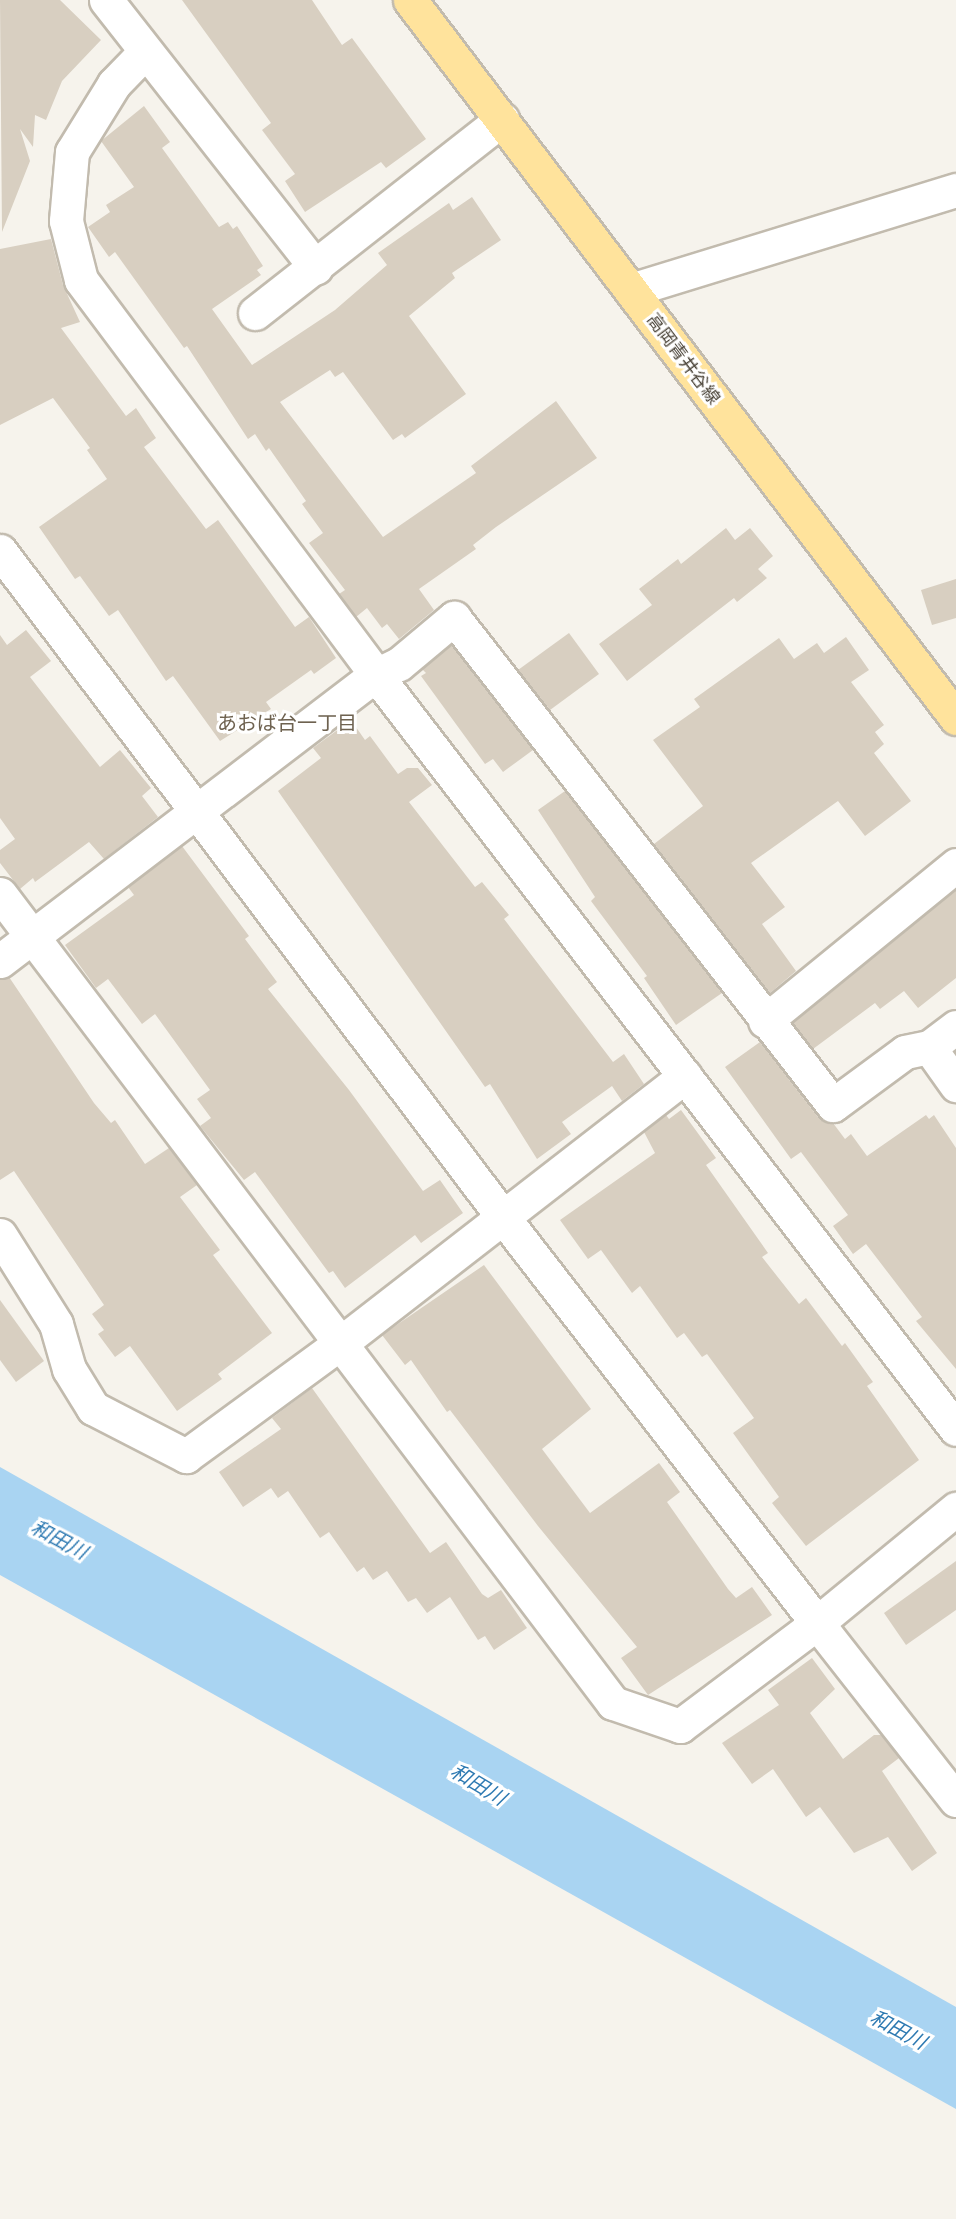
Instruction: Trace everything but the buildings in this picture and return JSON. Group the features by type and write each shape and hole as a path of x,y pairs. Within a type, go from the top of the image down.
{"main road":[{"name":"高岡青井谷線","path":"410,0 956,718"}],"street":[{"path":"105,0 316,268"},
{"path":"145,52 114,84 72,152 66,221 81,280 376,675 956,1429"},
{"path":"255,313 316,268 502,119"},
{"path":"631,290 956,190"},
{"path":"0,551 502,1216 956,1800"},
{"path":"0,961 376,675 399,664 454,618 765,1021 833,1105 904,1052 929,1047 956,1027"},
{"path":"765,1021 956,865"},
{"path":"0,894 342,1342 613,1703 680,1726 817,1623 956,1509"},
{"path":"929,1047 956,1085"},
{"path":"0,1234 56,1324 69,1369 93,1408 186,1456 342,1342 685,1076"}],"water":[{"name":"和田川","path":"0,1467 956,2007 956,2109 0,1575"}],"district":[{"name":"あおば台一丁目","path":"287,723"}]}
